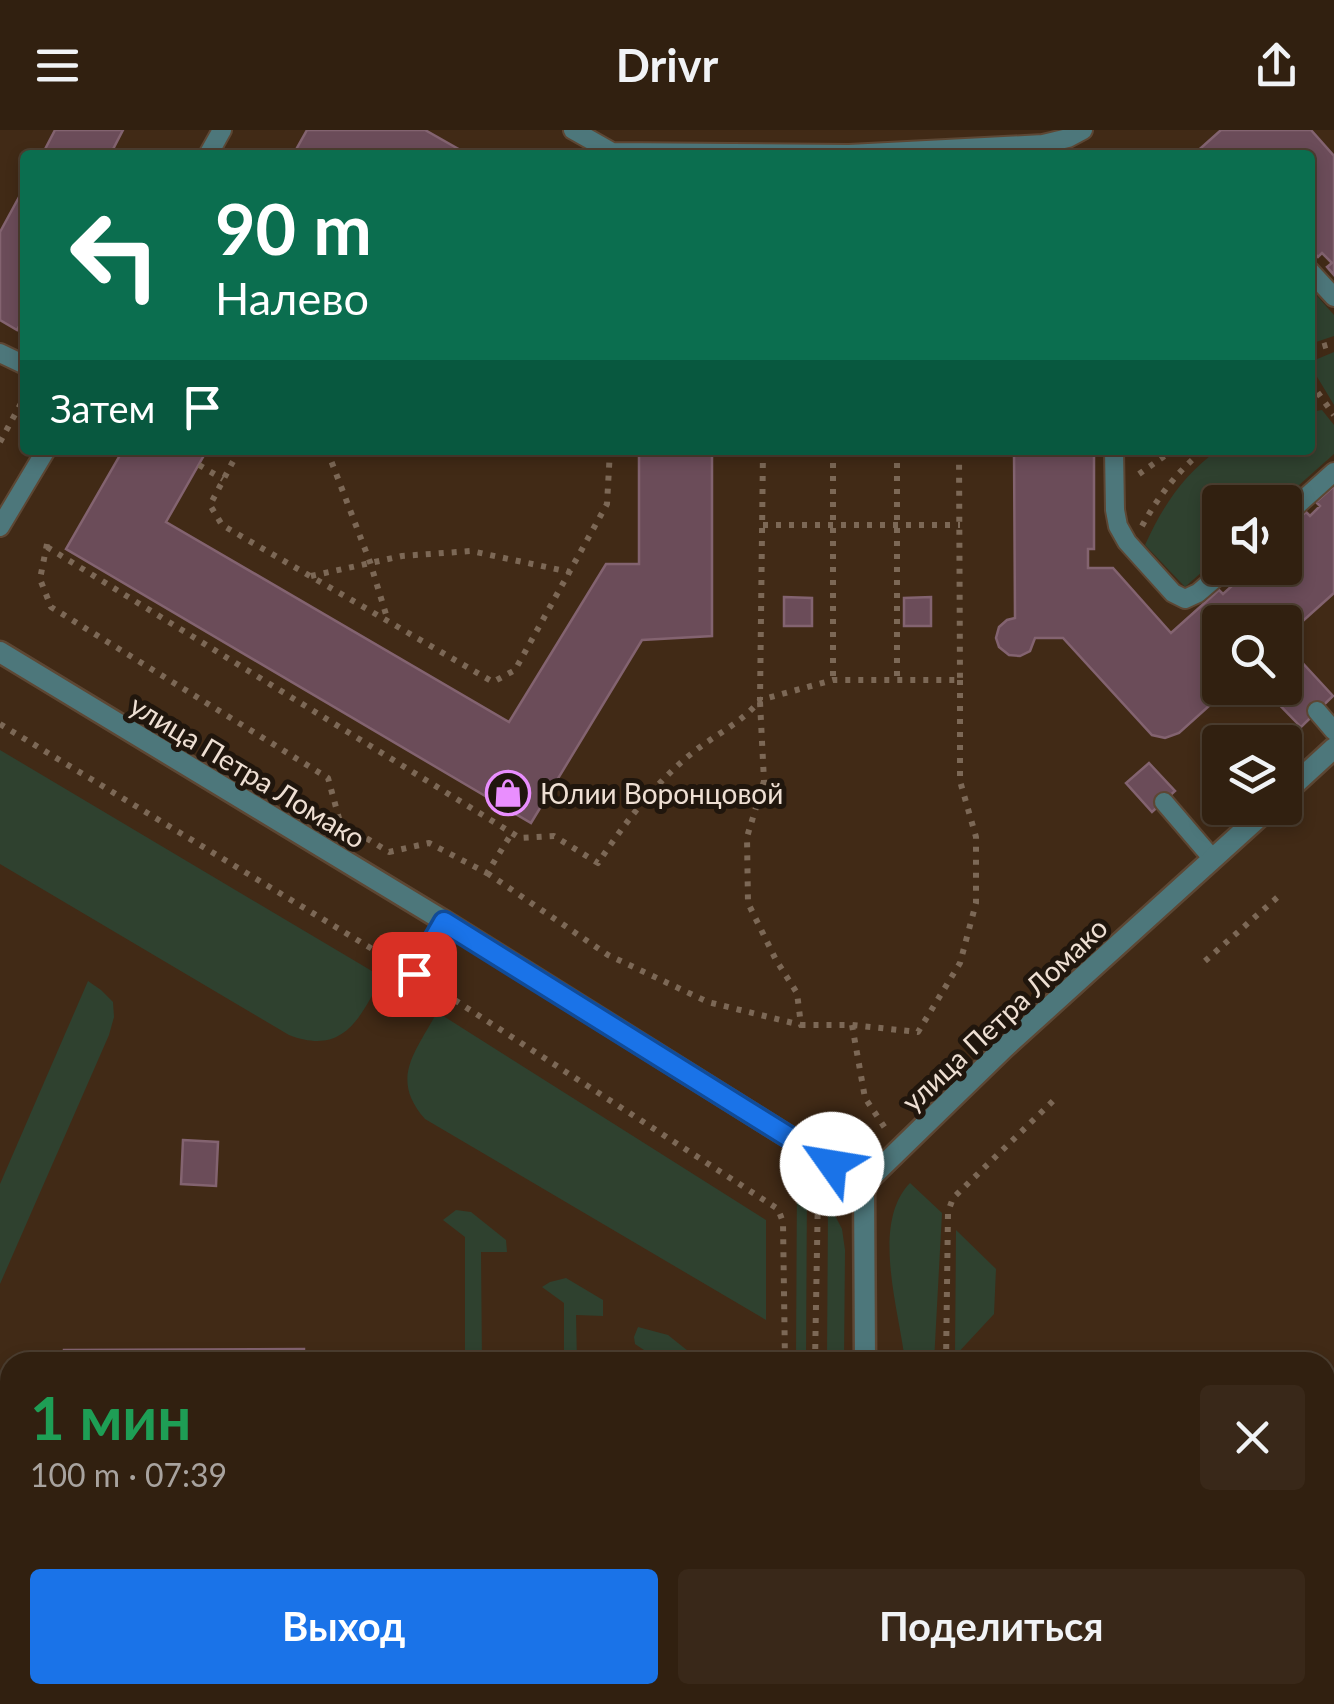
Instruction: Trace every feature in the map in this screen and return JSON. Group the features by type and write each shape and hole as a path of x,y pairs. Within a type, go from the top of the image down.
{"street":[{"name":"улица Петра Ломако","path":"0,652 864,1184 1004,1048 1250,825"},
{"path":"1302,777 1334,748"},
{"path":"864,1184 865,1352"}],"lane":[{"path":"573,130 608,150"},
{"path":"927,150 1043,144 1083,130"},
{"path":"1315,276 1334,297"},
{"path":"0,528 43,455"},
{"path":"1114,455 1118,526 1132,546 1173,592 1185,599 1208,585"},
{"path":"1302,501 1334,472"},
{"path":"1317,711 1334,731"},
{"path":"1164,802 1212,858"},
{"path":"408,987 444,922"}],"path":[{"path":"1315,389 1334,415"},
{"path":"1315,403 1324,402"},
{"path":"0,442 20,405"},
{"path":"236,455 210,505 222,525 493,682 515,670 607,504 610,455"},
{"path":"329,455 388,621"},
{"path":"764,455 760,700 764,781 748,837 748,903 797,993 801,1025"},
{"path":"833,455 833,680"},
{"path":"896,455 897,680"},
{"path":"959,455 960,525 960,680 960,781 976,836 976,902 960,963 918,1032 852,1025 801,1025 708,1002 608,955 487,873 429,843 390,852 340,822 328,778 51,607 40,579 47,545 512,834 520,838 554,836 598,863 665,778 701,746 749,714 760,700 833,680 960,680"},
{"path":"1115,484 1151,467 1166,455"},
{"path":"1132,546 1160,498 1199,455"},
{"path":"199,465 223,479"},
{"path":"763,525 960,525"},
{"path":"311,576 402,556 471,551 570,572"},
{"path":"487,873 512,834"},
{"path":"1205,961 1280,895"},
{"path":"852,1025 865,1098 886,1130"},
{"path":"946,1352 948,1212 952,1198 1056,1098"},
{"path":"815,1352 818,1193"},
{"path":"778,1209 784,1222 785,1352"}],"green space":[{"path":"1315,294 1334,315 1334,336 1315,342"},
{"path":"1334,352 1334,405 1315,373 1315,360"},
{"path":"1322,410 1334,425 1334,454 1299,485 1202,485 1202,572 1185,587 1145,545 1175,492 1212,455 1315,455 1315,411"},
{"path":"0,750 382,977 357,1019 337,1037 324,1041 289,1035 0,864"},
{"path":"88,981 113,1002 109,1035 0,1284 0,1184"},
{"path":"437,1012 766,1220 766,1320 425,1119 414,1104 407,1078 414,1053"},
{"path":"797,1174 807,1183 806,1352 796,1352"},
{"path":"910,1183 942,1213 935,1352 903,1352 890,1245 898,1200"},
{"path":"828,1202 842,1229 845,1250 844,1352 827,1352"},
{"path":"456,1210 471,1212 506,1240 507,1252 481,1252 482,1352 465,1352 465,1237 443,1220"},
{"path":"956,1230 996,1269 994,1314 955,1352"},
{"path":"566,1278 603,1300 603,1316 576,1315 577,1352 564,1352 564,1303 542,1287"},
{"path":"638,1327 668,1335 689,1352 647,1352 635,1344"}],"building":[{"path":"55,130 123,130 113,150 45,150"},
{"path":"307,130 425,130 460,150 296,150"},
{"path":"1221,130 1311,130 1334,156 1334,275 1327,267 1332,263 1322,253 1318,257 1315,254 1315,150 1199,150"},
{"path":"20,195 17,330 0,320 0,232"},
{"path":"120,455 204,455 166,522 509,722 606,564 639,564 639,455 712,455 712,636 642,640 531,823 66,549"},
{"path":"1014,455 1094,455 1094,549 1088,549 1088,568 1113,568 1171,633 1202,605 1202,705 1210,705 1179,733 1165,738 1152,735 1063,638 1035,638 1030,651 1020,656 1009,655 999,647 996,638 999,627 1015,618"},
{"path":"1334,486 1334,593 1302,622 1302,605 1202,605 1219,590 1223,594 1233,585 1302,585 1302,515 1306,512 1310,516 1320,506 1316,502"},
{"path":"784,597 812,598 812,626 784,626"},
{"path":"931,597 931,626 904,626 904,598"},
{"path":"1302,662 1333,696 1299,725 1280,705 1302,705"},
{"path":"1149,763 1175,791 1152,812 1126,783"},
{"path":"183,1140 218,1142 216,1186 181,1184"},
{"path":"304,1349 304,1352 64,1352"}],"place":[{"name":"Юлии Воронцовой","path":"508,793"}],"route":[{"path":"414,974 444,922 832,1164"}]}
